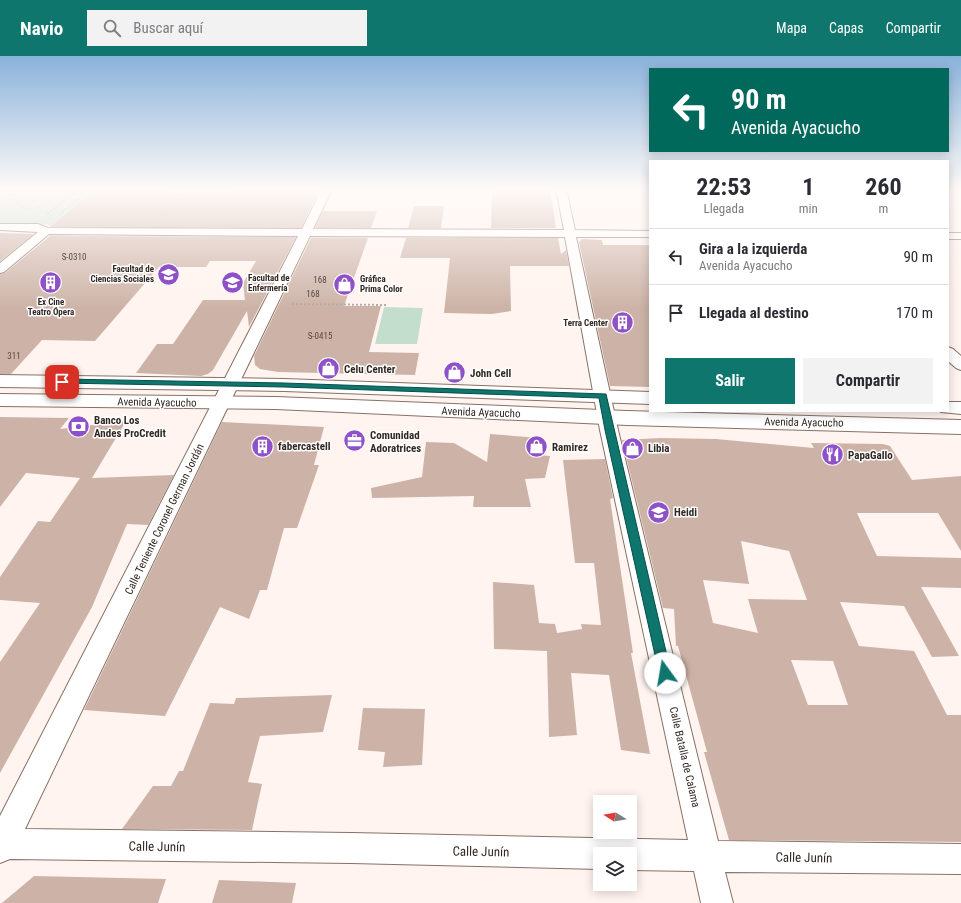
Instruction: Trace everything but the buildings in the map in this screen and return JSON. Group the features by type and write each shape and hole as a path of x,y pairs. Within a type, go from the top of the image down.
{"main road":[{"name":"Avenida Ayacucho","path":"0,381 227,393 649,408"},
{"name":"Avenida Ayacucho","path":"0,400 227,393"},
{"name":"Avenida Ayacucho","path":"605,406 649,398"},
{"path":"949,408 961,408"},
{"name":"Avenida Ayacucho","path":"712,412 961,426"}],"street":[{"path":"41,229 46,231 649,234"},
{"name":"Calle Teniente Coronel German Jordán","path":"1,846 309,229"},
{"name":"Calle Batalla de Calama","path":"570,229 605,406 718,903"},
{"path":"0,269 46,231"},
{"path":"949,236 961,236"},
{"path":"949,353 961,365"},
{"name":"Calle Junín","path":"1,846 351,848 707,856 961,859"}],"path":[{"path":"271,304 387,305"}],"green space":[{"path":"384,307 423,308 417,344 375,344"}],"place":[{"name":"Facultad de Ciencias Sociales","path":"169,274"},
{"name":"Ex Cine Teatro Ópera","path":"51,283"},
{"name":"Facultad de Enfermería","path":"232,283"},
{"name":"Gráfica Prima Color","path":"344,284"},
{"name":"Terra Center","path":"623,323"},
{"name":"Celu Center","path":"329,369"},
{"name":"John Cell","path":"454,373"},
{"name":"Banco Los Andes ProCredit","path":"79,426"},
{"name":"Comunidad Adoratrices","path":"355,441"},
{"name":"fabercastell","path":"263,446"},
{"name":"Ramirez","path":"537,447"},
{"name":"Libia","path":"632,448"},
{"name":"PapaGallo","path":"833,455"},
{"name":"Heidi","path":"658,512"}],"route":[{"path":"62,382 284,385 603,396 609,430 665,673"}]}
